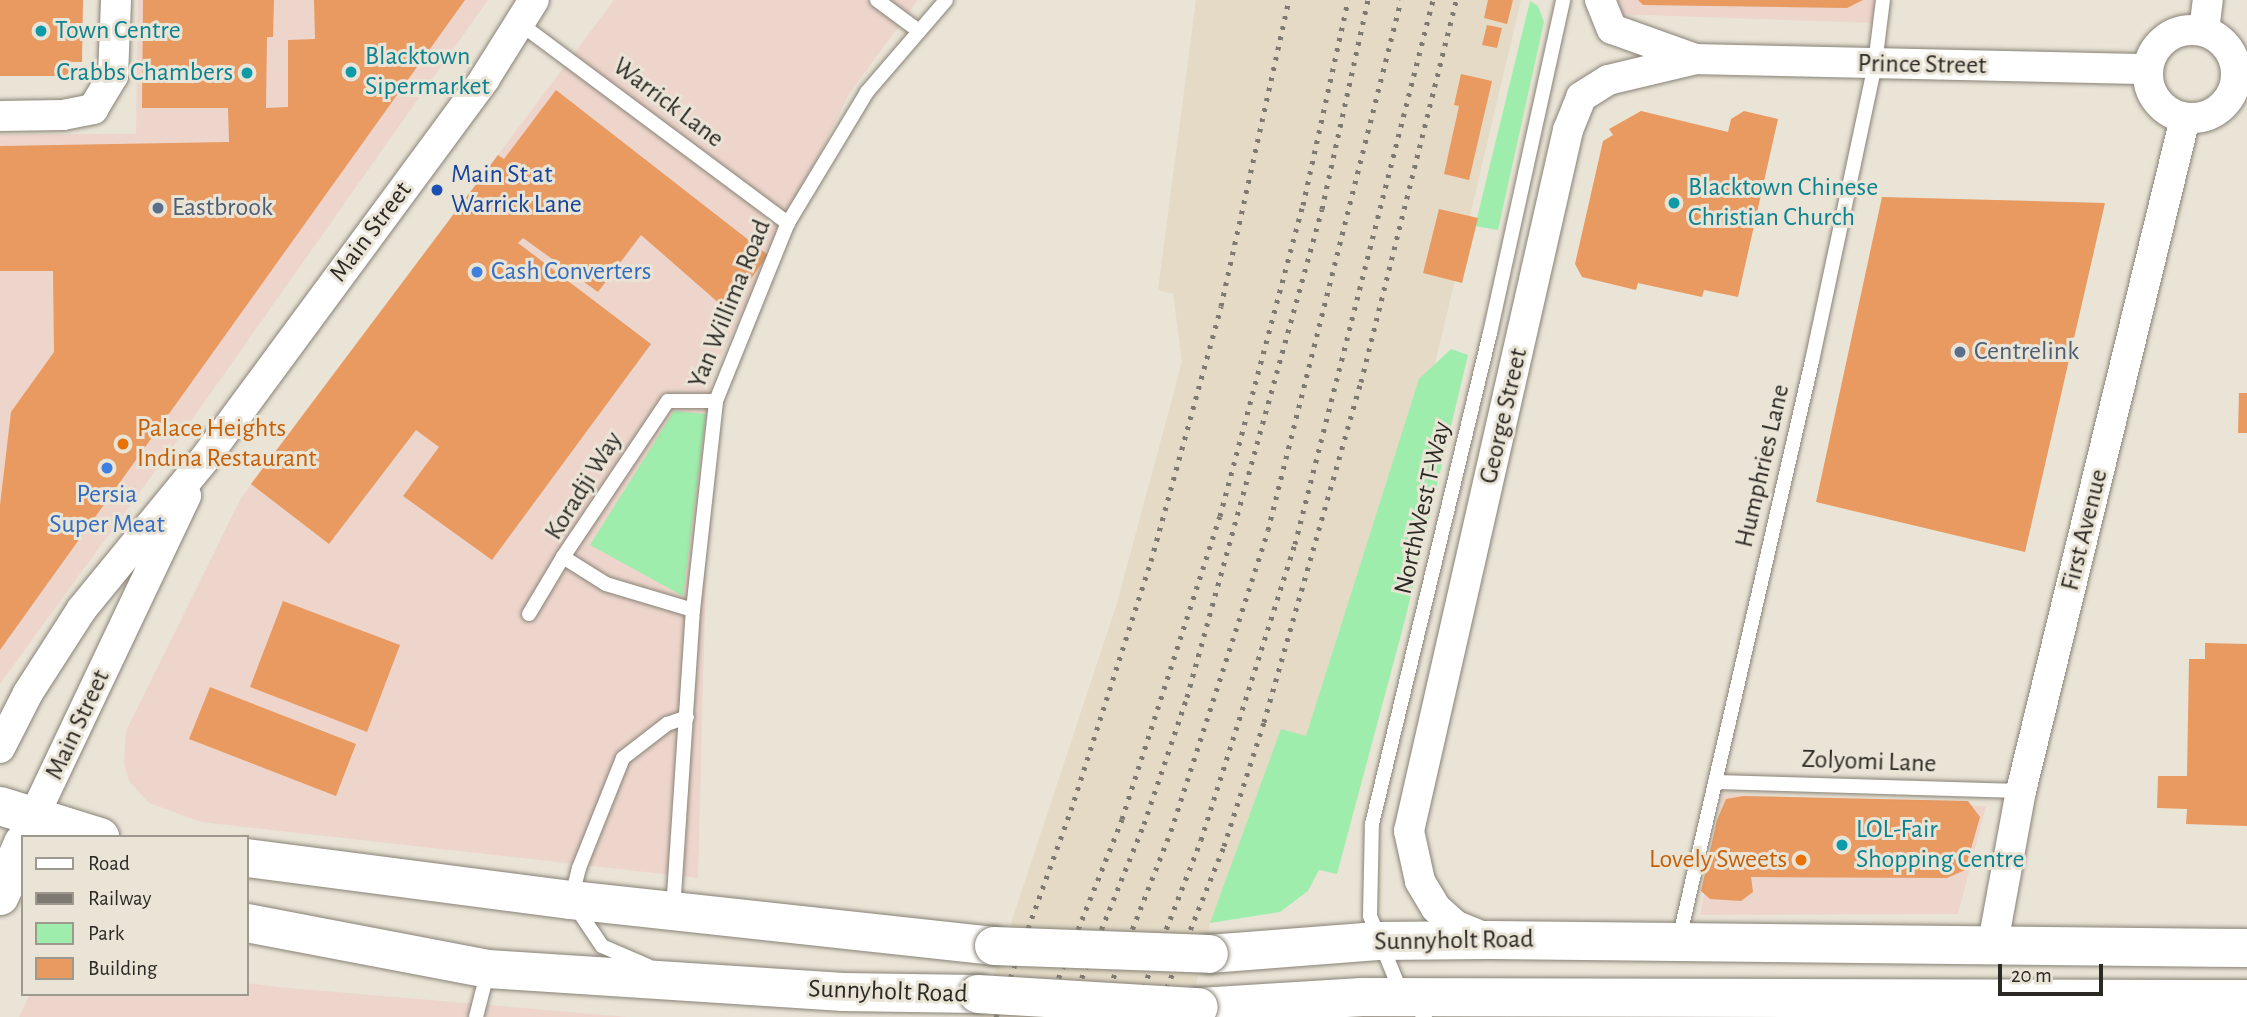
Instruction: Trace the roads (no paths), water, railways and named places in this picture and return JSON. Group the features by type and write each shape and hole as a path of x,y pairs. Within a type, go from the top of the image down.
{"main road":[{"name":"Sunnyholt Road","path":"248,858 575,884 672,911 994,946 1209,954 1378,941 1490,940 1993,943 2247,948"},
{"name":"Sunnyholt Road","path":"248,923 488,969 688,983 978,994 1242,1012 1416,1007 2247,999"}],"street":[{"path":"0,116 63,115 93,109 113,76 116,0"},
{"path":"1601,0 1612,29 1696,59"},
{"path":"2204,31 2207,0"},
{"name":"Main Street","path":"0,748 28,693 82,609 203,461 485,78 526,11"},
{"path":"2204,31 2227,47 2242,74 2230,96 2215,113 2185,118 2161,106 2152,96 2147,69 2160,42 2173,33 2204,31"},
{"name":"Prince Street","path":"1696,59 2147,69"},
{"name":"George Street","path":"1490,940 1456,926 1436,908 1420,881 1409,831 1568,130 1581,97 1594,87 1696,59"},
{"name":"First Avenue","path":"1993,943 2021,791 2185,118"},
{"name":"Main Street","path":"23,835 203,461"}],"lane":[{"path":"877,0 919,31"},
{"name":"Yan Willima Road","path":"672,911 693,610 716,401 788,223 867,92 946,0"},
{"name":"NorthWest T-Way","path":"1416,1007 1378,941 1370,906 1372,824 1490,333 1563,0"},
{"name":"Humphries Lane","path":"1679,940 1875,64 1883,0"},
{"name":"Warrick Lane","path":"526,11 788,223"},
{"name":"Koradji Way","path":"693,610 606,584 563,557 668,401 716,401"},
{"path":"529,614 563,557"},
{"path":"687,717 667,724 623,758 575,884 602,946 688,983"},
{"name":"Zolyomi Lane","path":"1715,782 2021,791"},
{"path":"476,1017 488,969"}],"railway":[{"path":"996,1017 1071,810 1151,561 1221,306 1289,0"},
{"path":"1043,1017 1122,819 1220,516 1303,205 1348,0"},
{"path":"1066,1017 1144,824 1187,697 1322,209 1368,0"},
{"path":"1098,1017 1171,831 1268,530 1401,0"},
{"path":"1132,1017 1201,840 1295,544 1433,0"},
{"path":"1155,1017 1224,846 1264,722 1361,382 1456,0"}],"place":[{"name":"Town Centre","path":"41,31"},
{"name":"Blacktown Sipermarket","path":"351,72"},
{"name":"Crabbs Chambers","path":"247,73"},
{"name":"Main St at Warrick Lane","path":"437,190"},
{"name":"Blacktown Chinese Christian Church","path":"1674,203"},
{"name":"Eastbrook","path":"158,208"},
{"name":"Cash Converters","path":"477,272"},
{"name":"Centrelink","path":"1960,352"},
{"name":"Palace Heights Indina Restaurant","path":"123,444"},
{"name":"Persia Super Meat","path":"107,468"},
{"name":"LOL-Fair Shopping Centre","path":"1842,845"},
{"name":"Lovely Sweets","path":"1801,860"}]}
